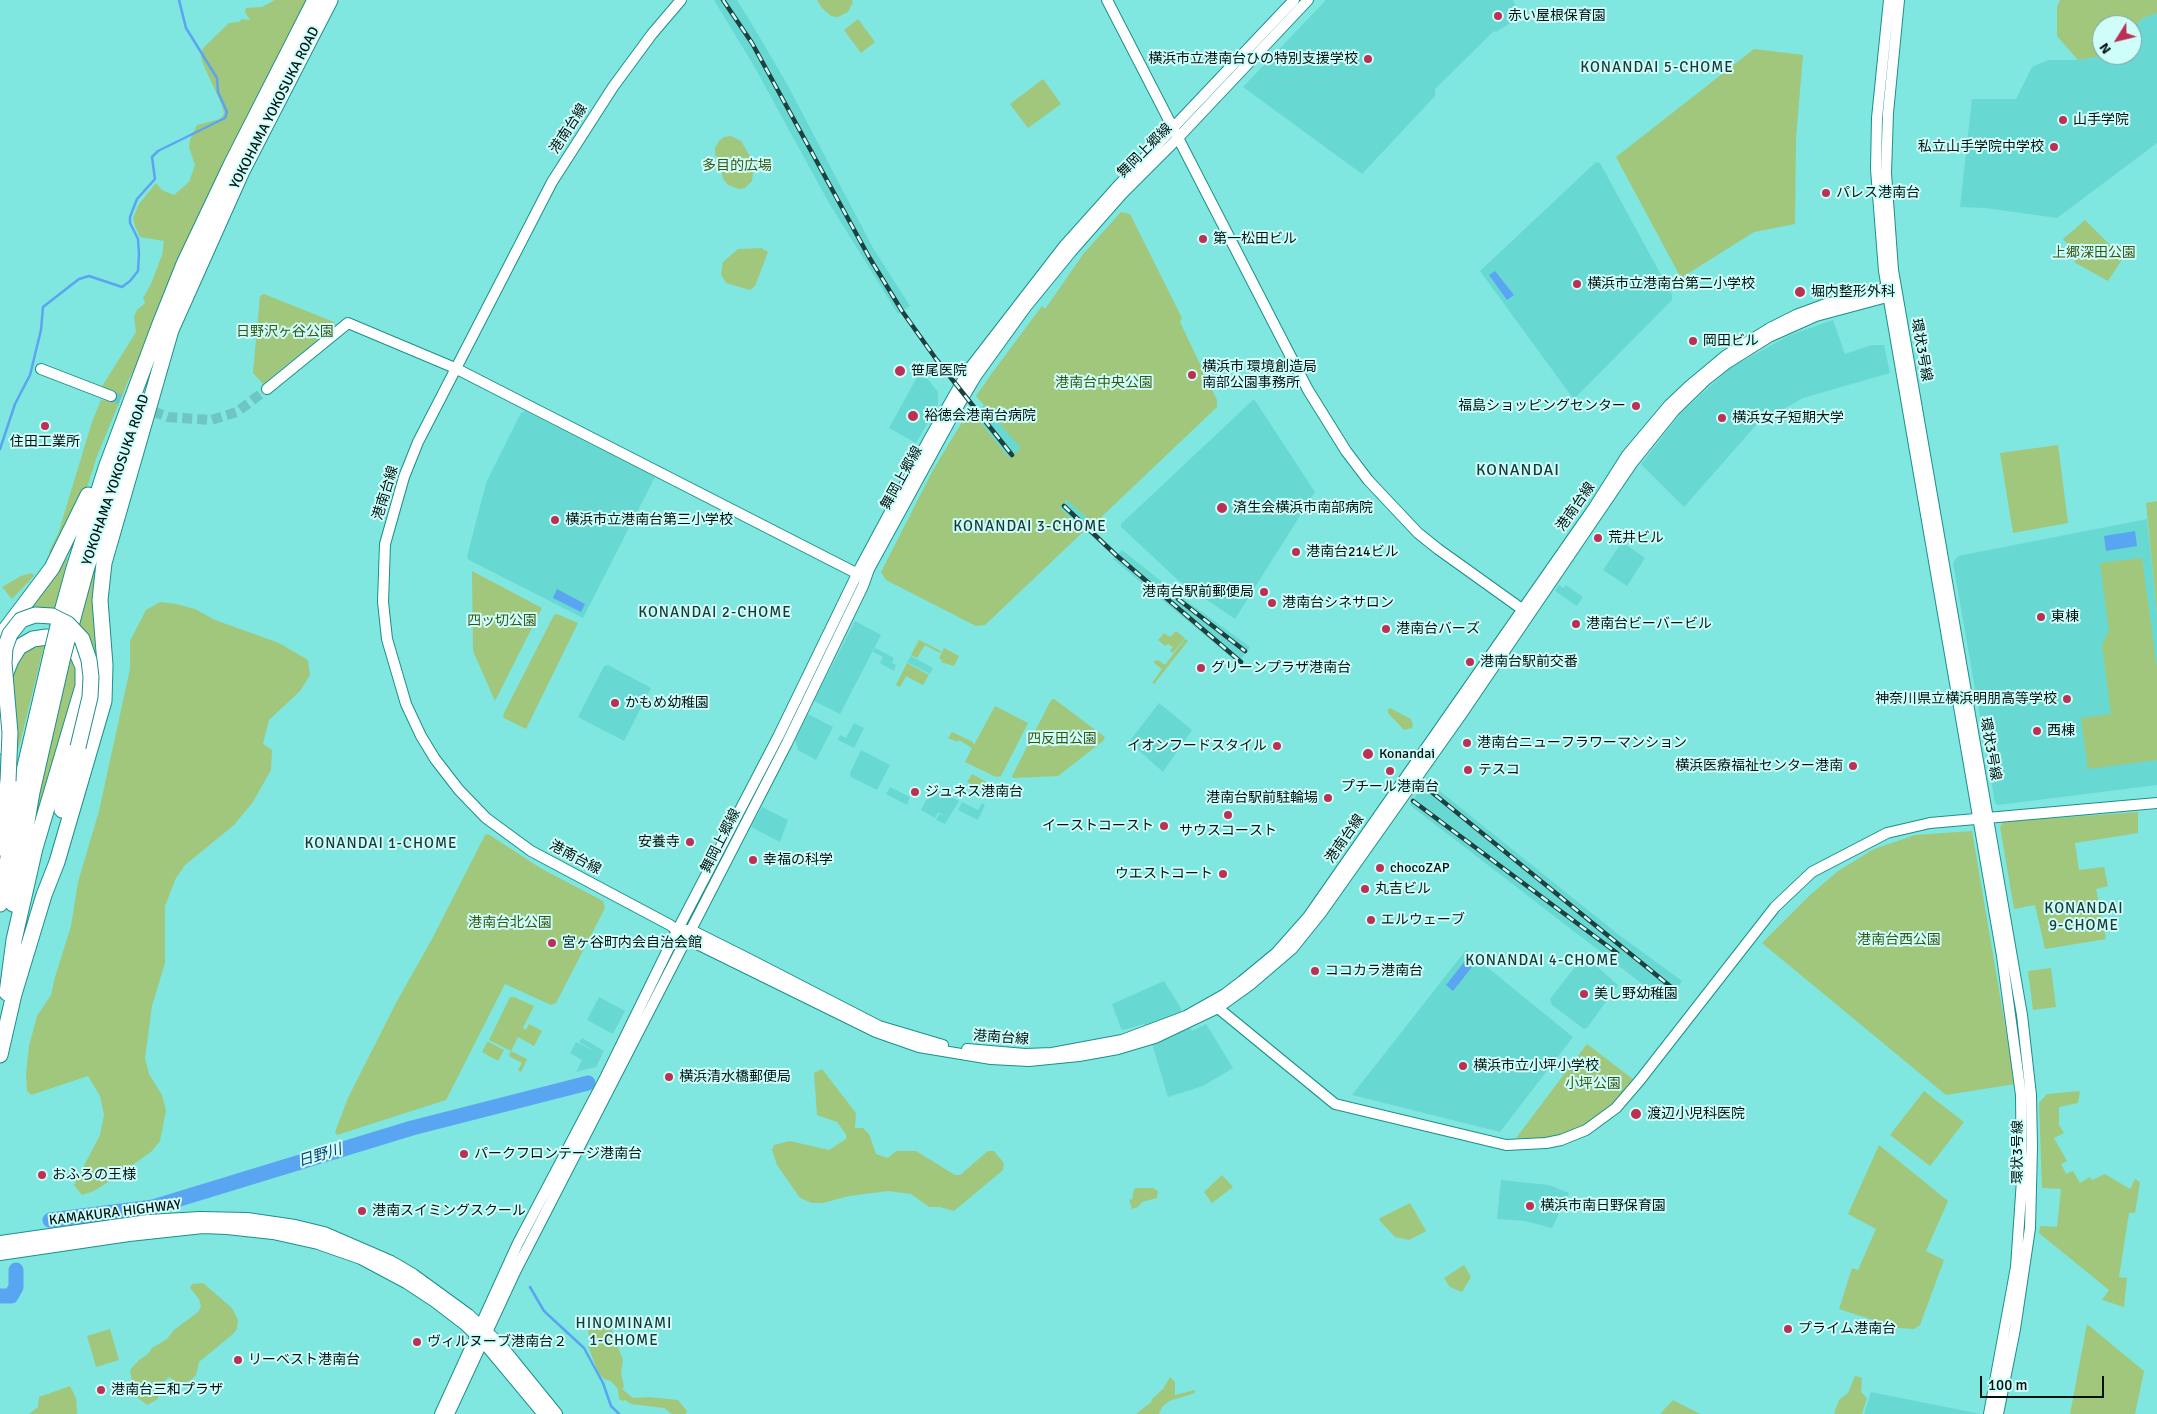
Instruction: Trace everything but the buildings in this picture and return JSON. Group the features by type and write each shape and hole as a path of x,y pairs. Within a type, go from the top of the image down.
{"highway":[{"name":"YOKOHAMA YOKOSUKA ROAD","path":"0,904 20,788 64,629 86,570 142,402 184,264 232,163 315,0"},
{"name":"YOKOHAMA YOKOSUKA ROAD","path":"165,327 242,171 330,0"},
{"path":"0,637 52,568 85,502 135,367 165,327"},
{"path":"0,1055 14,994 44,895 57,862 104,700 106,665 100,600 104,562 165,327"},
{"path":"0,848 8,780 10,733 4,662 5,648 10,634 21,620 35,615 52,616 68,624 82,639 89,660 91,678 90,697 48,862 44,895"},
{"path":"0,746 5,675 11,660 19,647 32,639 47,637 63,643 77,653 83,667 83,686 35,848 11,939 0,1040"},
{"name":"YOKOHAMA YOKOSUKA ROAD","path":"0,992 11,939 32,792 57,654"}],"main road":[{"name":"KAMAKURA HIGHWAY","path":"0,1242 148,1221 234,1218 295,1226 341,1240 391,1262 441,1295 482,1333 544,1414"},
{"name":"KAMAKURA HIGHWAY","path":"0,1254 129,1235 203,1227 273,1233 318,1242 361,1258 406,1282 500,1345 556,1414"}],"street":[{"name":"港南台線","path":"678,929 531,851 486,818 459,790 435,759 421,736 406,704 395,672 384,616 385,544 404,477 414,451 527,226 557,174 613,87 680,0"},
{"path":"1107,0 1308,390 1346,451 1368,480 1418,532 1438,549 1525,611"},
{"name":"舞岡上郷線","path":"482,1333 787,743 863,586 869,569 951,418 977,375 1026,307 1071,252 1294,0"},
{"name":"舞岡上郷線","path":"482,1333 518,1243 606,1076 678,929 771,752 858,574 928,441 969,369 1064,246 1116,188 1175,134 1308,0"},
{"name":"環状3号線","path":"1889,0 1877,118 1876,169 1878,216 1982,817 2022,1015 2031,1095 2030,1228 2024,1274 1998,1414"},
{"name":"環状3号線","path":"1890,292 1890,242 1886,173 1888,113 1899,0"},
{"name":"港南台線","path":"688,934 876,1032 919,1047 991,1060 1029,1061 1079,1056 1118,1049 1155,1038 1218,1008 1270,970 1292,949 1321,913 1445,738 1627,455 1651,425 1689,386 1725,356 1770,328 1796,315 1826,304 1890,292"},
{"path":"266,389 348,323 455,368 858,574"},
{"path":"41,369 111,396"},
{"name":"港南台線","path":"688,934 751,960 878,1026 936,1044 962,1049 998,1053 1052,1053 1122,1040 1186,1016 1213,1001 1242,981 1276,953 1299,928 1525,611"},
{"path":"1218,1008 1335,1104 1506,1145 1546,1143 1561,1140 1586,1130 1616,1108 1775,907 1812,872 1886,833 1930,823 2157,802"},
{"name":"環状3号線","path":"1982,817 2012,1020 2021,1095 2022,1137 2022,1180 2016,1267 1989,1414"},
{"path":"678,929 688,934"},
{"path":"440,1414 482,1333"},
{"path":"450,1414 482,1333"}],"shaded area":[{"path":"714,0 737,0 787,84 873,248 910,306 898,314 829,203 754,66"},
{"name":"横浜市立港南台ひの特別支援学校","path":"1326,0 1513,0 1519,14 1517,19 1496,32 1494,31 1435,89 1435,96 1362,174 1243,87"},
{"name":"山手学院","path":"2157,13 2157,143 2057,218 1985,208 1960,207 1972,99 2016,99 2032,67 2048,60 2078,60 2092,58 2092,65 2142,65 2143,18"},
{"name":"横浜市立港南台第二小学校","path":"1596,162 1600,163 1672,295 1672,300 1576,397 1572,397 1480,271"},
{"path":"1495,271 1514,295 1507,300 1489,275"},
{"name":"横浜女子短期大学","path":"1833,320 1845,354 1872,345 1884,345 1890,373 1803,398 1757,424 1684,507 1641,464 1681,413 1730,368 1790,335"},
{"name":"裕徳会港南台病院","path":"921,370 938,392 938,405 916,443 889,428"},
{"name":"済生会横浜市南部病院","path":"1254,399 1315,492 1235,619 1179,581 1121,527 1121,524"},
{"path":"984,405 1022,448 1009,458 974,414"},
{"name":"横浜市立港南台第三小学校","path":"525,411 655,477 583,618 469,560 467,557 486,483 521,413"},
{"path":"1068,500 1090,521 1082,529 1060,508"},
{"name":"神奈川県立横浜明朋高等学校","path":"2147,519 2157,614 2157,785 1998,805 1995,803 1953,563 1958,556"},
{"path":"2135,531 2137,546 2106,551 2104,536"},
{"path":"1622,542 1645,558 1627,586 1603,570"},
{"path":"1122,550 1177,594 1250,647 1238,663 1113,559"},
{"path":"1559,585 1563,588 1566,585 1583,597 1577,606 1555,591"},
{"path":"557,589 585,604 581,612 553,598"},
{"path":"855,621 881,635 840,714 814,701"},
{"path":"875,648 894,658 892,663 896,665 894,671 880,663 883,657 873,652"},
{"path":"911,656 933,668 930,674 907,662"},
{"name":"かもめ幼稚園","path":"608,665 651,688 624,741 578,717 604,666"},
{"path":"1159,703 1192,730 1163,772 1129,742"},
{"path":"808,714 833,727 816,760 798,750 795,740"},
{"path":"854,723 864,728 854,748 838,740 840,735 846,738"},
{"path":"861,750 890,765 877,790 851,777 850,773"},
{"path":"1426,780 1619,935 1682,981 1667,1003 1410,805"},
{"path":"890,787 910,797 907,805 886,794"},
{"path":"933,787 959,801 945,824 936,820 939,814 945,816 938,812 935,818 921,810"},
{"path":"962,802 978,810 982,803 985,805 978,820 958,810"},
{"path":"762,807 788,820 780,842 751,827"},
{"name":"横浜市立小坪小学校","path":"1466,950 1573,1037 1500,1132 1352,1095"},
{"name":"美し野幼稚園","path":"1582,958 1587,958 1618,985 1587,1028 1584,1029 1552,1005 1550,999"},
{"path":"1465,961 1472,967 1453,991 1446,985"},
{"path":"1164,981 1192,1031 1206,1024 1233,1068 1203,1086 1168,1097 1144,1024 1124,1030 1121,1029 1112,1004"},
{"path":"599,997 625,1011 613,1034 587,1020"},
{"path":"582,1038 604,1051 596,1067 576,1072 582,1060 570,1053 576,1042 598,1053 579,1042"},
{"name":"横浜市南日野保育園","path":"1501,1180 1549,1185 1569,1193 1552,1228 1525,1221 1497,1219"},
{"path":"1871,1392 1981,1414 1864,1414"}],"green space":[{"path":"275,0 315,0 160,324 129,379 97,456 84,497 50,556 49,551 58,534 92,422 101,400 107,401 109,392 101,388 136,332 134,317 137,310 145,303 143,298 151,284 162,255 164,241 140,237 133,218 139,204 156,183 162,190 174,195 189,182 195,165 189,147 197,125 220,119 224,114 222,105 203,64 201,57 203,48 229,23 239,22 242,19 250,20 245,12 246,8 262,7"},
{"path":"817,0 852,0 853,2 848,12 838,17 831,16 822,8"},
{"path":"2060,0 2157,0 2157,13 2142,19 2142,15 2092,15 2092,58 2078,60 2057,36 2057,7"},
{"path":"858,19 875,42 861,53 844,30"},
{"path":"1754,49 1803,55 1796,138 1795,224 1754,232 1681,278 1616,157"},
{"path":"1043,79 1061,104 1028,128 1010,104"},
{"name":"多目的広場","path":"731,136 741,141 754,163 752,181 745,188 739,189 728,185 723,179 721,167 715,154 715,148 719,141 724,137"},
{"name":"港南台中央公園","path":"1121,212 1130,214 1182,318 1180,322 1217,400 1217,407 1094,524 1067,500 1060,508 1084,531 985,625 976,626 886,580 881,572 933,470 970,409 1009,458 1021,448 976,396 1042,306 1045,309 1084,253"},
{"name":"上郷深田公園","path":"2085,220 2123,258 2108,281 2074,262 2077,256 2063,239"},
{"path":"761,248 768,252 755,286 750,290 726,283 721,274 723,262 738,249"},
{"name":"日野沢ヶ谷公園","path":"264,294 334,322 336,325 263,384 253,373 260,296"},
{"path":"2058,445 2068,523 2013,533 2000,453"},
{"path":"2157,501 2157,614 2146,503"},
{"path":"68,557 54,611 27,612 48,581"},
{"path":"2142,558 2157,669 2157,760 2088,769 2081,718 2111,714 2102,646 2109,630 2100,563"},
{"path":"94,570 97,571 94,597 97,690 77,623"},
{"name":"四ッ切公園","path":"472,571 542,608 495,701 473,651"},
{"path":"32,573 34,576 12,599 2,587 21,576"},
{"path":"160,602 195,609 215,620 279,643 308,660 310,675 300,691 269,720 263,744 272,750 271,770 253,802 234,825 185,865 176,878 165,906 165,963 152,1006 145,1058 149,1074 162,1095 166,1110 160,1141 152,1151 119,1175 94,1191 82,1195 74,1185 100,1135 104,1115 100,1096 88,1076 31,1095 27,1091 26,1074 29,1046 37,1016 51,995 71,926 78,882 99,811 130,669 130,641 146,610"},
{"path":"557,614 578,623 526,729 504,718 503,715 554,615"},
{"path":"1176,631 1185,638 1173,653 1170,651 1173,647 1168,644 1165,646 1158,640 1164,633 1170,637"},
{"path":"1185,639 1188,641 1154,684 1152,683 1162,669 1153,662 1158,660 1165,665"},
{"path":"919,640 941,651 940,653 925,645 917,658 911,655"},
{"path":"45,642 17,755 4,751 11,672 26,648"},
{"path":"944,648 959,656 954,666 941,662 942,660 939,658"},
{"path":"71,654 75,659 78,685 40,807 37,806"},
{"path":"907,663 929,675 923,685 906,676 900,687 896,685"},
{"name":"四反田公園","path":"1054,699 1105,737 1103,741 1058,776 1013,778 1012,776 1051,700"},
{"path":"995,706 1028,723 1001,776 996,777 965,762 972,748 959,740 958,742 948,738 952,732 973,742 974,745"},
{"path":"1390,708 1411,719 1412,728 1404,730 1388,713"},
{"path":"972,774 993,786 994,789 991,794 978,785 977,787 967,782"},
{"path":"2138,812 2138,833 2075,843 2079,870 2104,867 2108,886 2096,889 2106,939 2045,949 2035,905 2014,909 2000,827 2003,822"},
{"name":"港南台西公園","path":"1972,831 2015,1084 1946,1095 1762,943 1809,896 1838,871 1874,849 1915,835"},
{"name":"港南台北公園","path":"488,834 542,869 603,901 605,908 556,1003 551,1005 505,984 446,1100 337,1135 335,1132 348,1098 485,835"},
{"path":"2051,968 2056,1007 2033,1010 2028,971"},
{"path":"510,997 534,1006 523,1028 526,1030 529,1024 542,1031 534,1046 518,1037 511,1051 489,1040"},
{"path":"487,1042 504,1050 498,1061 482,1052"},
{"name":"小坪公園","path":"1587,1044 1634,1080 1616,1101 1595,1120 1582,1128 1541,1139 1516,1138"},
{"path":"511,1051 527,1059 521,1072 518,1070 522,1063 509,1056"},
{"path":"822,1069 856,1113 855,1128 863,1128 869,1134 876,1154 888,1158 896,1151 916,1151 955,1175 960,1175 988,1151 994,1151 1004,1163 1003,1170 954,1211 940,1207 929,1207 911,1194 888,1191 849,1196 823,1203 812,1203 800,1198 777,1165 772,1150 774,1145 790,1141 829,1150 846,1139 846,1134 837,1122 817,1115 814,1073"},
{"path":"1924,1091 1964,1122 1930,1166 1890,1135"},
{"path":"2080,1091 2078,1103 2059,1107 2059,1125 2064,1133 2054,1138 2067,1161 2061,1164 2066,1174 2073,1171 2080,1183 2090,1177 2092,1180 2105,1174 2130,1189 2135,1179 2140,1182 2135,1213 2129,1213 2119,1277 2127,1278 2124,1307 2102,1300 2109,1290 2039,1233 2040,1226 2057,1227 2061,1189 2042,1188 2039,1103 2047,1094"},
{"path":"1879,1145 1948,1201 1926,1251 1944,1260 1920,1325 1914,1329 1898,1328 1839,1309 1852,1268 1858,1270 1876,1229 1848,1214"},
{"path":"1222,1175 1233,1187 1212,1203 1204,1192"},
{"path":"1153,1188 1158,1191 1157,1198 1142,1202 1138,1207 1132,1209 1129,1199 1132,1200 1134,1189"},
{"path":"1410,1203 1426,1231 1409,1240 1395,1237 1379,1220"},
{"path":"1464,1265 1471,1277 1462,1292 1450,1287 1444,1278"},
{"path":"203,1283 232,1308 238,1320 237,1329 199,1362 196,1375 192,1379 182,1386 169,1377 159,1386 158,1399 147,1405 138,1398 133,1388 130,1370 152,1348 167,1339 174,1330 198,1312 201,1307 199,1299 190,1288 192,1284"},
{"path":"598,1319 607,1324 611,1329 623,1360 621,1373 624,1387 622,1389 633,1398 649,1397 678,1400 687,1411 686,1414 672,1414 664,1408 631,1404 619,1399 618,1389 611,1381 604,1379 598,1372 588,1346 591,1342 586,1323 593,1326"},
{"path":"2087,1324 2144,1371 2135,1414 2070,1414"},
{"path":"110,1329 119,1360 96,1367 87,1336"},
{"path":"1855,1376 1862,1378 1861,1392 1867,1398 1862,1414 1834,1414 1839,1400 1848,1393"},
{"path":"1170,1377 1175,1382 1175,1395 1195,1390 1195,1393 1169,1401 1162,1407 1159,1414 1136,1414 1163,1389"},
{"path":"70,1386 76,1398 77,1414 29,1414 38,1407 39,1397"},
{"path":"1673,1400 1700,1414 1660,1414"}],"waterway":[{"path":"0,449 15,404 30,375 41,330 43,307 79,279 89,276 122,287 130,281 138,271 139,254 138,239 130,223 130,217 137,199 155,179 152,157 158,151 225,118 227,112 218,92 217,78 186,28 179,0"},
{"name":"日野川","path":"50,1220 153,1207 412,1128 588,1083"},
{"name":"日野川","path":"0,1296 11,1296 16,1287 16,1270"},
{"path":"530,1287 544,1311 584,1348 603,1383 611,1406 619,1414"}],"tunnel":[{"path":"111,396 168,417 211,420 237,412 267,389"}],"railway":[{"path":"723,0 752,43 869,257 902,311 936,359 1012,455"},
{"path":"1064,506 1116,555 1241,662"},
{"path":"1178,599 1245,651"},
{"path":"1423,785 1676,991"},
{"path":"1413,801 1617,953"}],"place":[{"name":"赤い屋根保育園","path":"1498,16"},
{"name":"横浜市立港南台ひの特別支援学校","path":"1368,59"},
{"name":"山手学院","path":"2063,120"},
{"name":"私立山手学院中学校","path":"2054,147"},
{"name":"パレス港南台","path":"1826,193"},
{"name":"第一松田ビル","path":"1203,239"},
{"name":"横浜市立港南台第二小学校","path":"1577,284"},
{"name":"堀内整形外科","path":"1800,292"},
{"name":"岡田ビル","path":"1693,341"},
{"name":"笹尾医院","path":"900,371"},
{"name":"横浜市 環境創造局 南部公園事務所","path":"1192,375"},
{"name":"福島ショッピングセンター","path":"1636,406"},
{"name":"裕徳会港南台病院","path":"913,416"},
{"name":"横浜女子短期大学","path":"1722,418"},
{"name":"住田工業所","path":"45,426"},
{"name":"済生会横浜市南部病院","path":"1222,508"},
{"name":"横浜市立港南台第三小学校","path":"555,520"},
{"name":"荒井ビル","path":"1598,538"},
{"name":"港南台214ビル","path":"1296,552"},
{"name":"港南台駅前郵便局","path":"1264,592"},
{"name":"港南台シネサロン","path":"1272,603"},
{"name":"東棟","path":"2041,617"},
{"name":"港南台ビーバービル","path":"1576,624"},
{"name":"港南台バーズ","path":"1386,629"},
{"name":"港南台駅前交番","path":"1470,662"},
{"name":"グリーンプラザ港南台","path":"1201,668"},
{"name":"神奈川県立横浜明朋高等学校","path":"2067,699"},
{"name":"かもめ幼稚園","path":"615,703"},
{"name":"西棟","path":"2037,731"},
{"name":"港南台ニューフラワーマンション","path":"1467,743"},
{"name":"イオンフードスタイル","path":"1277,746"},
{"name":"Konandai","path":"1368,754"},
{"name":"横浜医療福祉センター港南","path":"1853,766"},
{"name":"テスコ","path":"1468,770"},
{"name":"プチール港南台","path":"1390,771"},
{"name":"ジュネス港南台","path":"915,792"},
{"name":"港南台駅前駐輪場","path":"1328,798"},
{"name":"サウスコースト","path":"1228,815"},
{"name":"イーストコースト","path":"1164,826"},
{"name":"安養寺","path":"690,842"},
{"name":"幸福の科学","path":"753,860"},
{"name":"chocoZAP","path":"1380,868"},
{"name":"ウエストコート","path":"1223,874"},
{"name":"丸吉ビル","path":"1365,889"},
{"name":"エルウェーブ","path":"1371,920"},
{"name":"宮ヶ谷町内会自治会館","path":"552,943"},
{"name":"ココカラ港南台","path":"1315,971"},
{"name":"美し野幼稚園","path":"1584,994"},
{"name":"横浜市立小坪小学校","path":"1463,1066"},
{"name":"横浜清水橋郵便局","path":"669,1077"},
{"name":"渡辺小児科医院","path":"1636,1114"},
{"name":"パークフロンテージ港南台","path":"464,1154"},
{"name":"おふろの王様","path":"42,1175"},
{"name":"横浜市南日野保育園","path":"1530,1206"},
{"name":"港南スイミングスクール","path":"362,1211"},
{"name":"プライム港南台","path":"1788,1329"},
{"name":"ヴィルヌーブ港南台２","path":"417,1342"},
{"name":"リーベスト港南台","path":"238,1360"},
{"name":"港南台三和プラザ","path":"101,1390"}],"district":[{"name":"KONANDAI 5-CHOME","path":"1657,68"},
{"name":"KONANDAI","path":"1518,471"},
{"name":"KONANDAI 3-CHOME","path":"1030,527"},
{"name":"KONANDAI 2-CHOME","path":"715,613"},
{"name":"KONANDAI 1-CHOME","path":"381,844"},
{"name":"KONANDAI 9-CHOME","path":"2084,918"},
{"name":"KONANDAI 4-CHOME","path":"1542,961"},
{"name":"HINOMINAMI 1-CHOME","path":"624,1332"}]}
